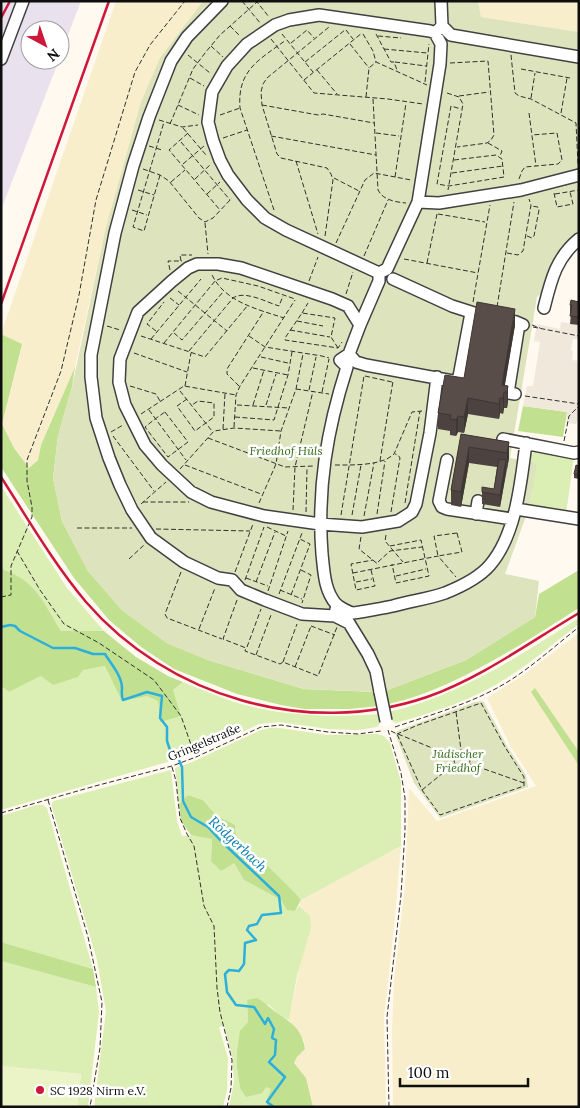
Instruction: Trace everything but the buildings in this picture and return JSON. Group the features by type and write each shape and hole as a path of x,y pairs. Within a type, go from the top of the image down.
{"lane":[{"path":"1,59 23,1"},
{"path":"222,1 187,37 170,61 162,80 148,117 115,233 97,322 91,363 96,418 109,458 132,510 143,528 151,538 184,562 218,578 232,580 241,590 300,616 343,615 426,599 446,593 475,578 489,566 505,541 514,514 526,443"},
{"path":"390,728 376,671 368,654 328,591 324,572 320,524 323,465 338,396 360,325 369,303 394,257 418,202 440,64 441,44 436,30 440,1"},
{"path":"520,395 508,393 524,325 471,313 452,306 286,230 265,218 228,175 219,158 208,122 212,92 230,62 247,44 271,28 296,18 319,15 436,30 451,35 579,57"},
{"path":"441,44 451,35"},
{"path":"418,202 441,206 492,194 521,193 553,188 578,175"},
{"path":"544,308 551,280 560,259 579,239"},
{"path":"369,303 345,305 308,295 241,268 218,264 197,264 188,268 138,312 120,359 119,382 125,405 145,445 173,476 201,498 256,514 320,524 345,526 384,524 398,521 412,512 416,504 430,433 437,377"},
{"path":"345,305 360,325"},
{"path":"348,361 458,382 471,313"},
{"path":"503,439 579,452"},
{"path":"447,460 440,504 446,509 476,514 514,514 579,519"},
{"path":"476,514 478,501"}],"path":[{"path":"1,597 10,595 11,566 32,517 27,481 27,460 61,371 80,295 96,200 135,72 150,45 186,1"},
{"path":"242,1 248,9 287,39 313,72"},
{"path":"170,124 190,77 211,46 257,2 271,28 277,47 314,93 388,99 434,106"},
{"path":"364,21 362,33 373,51 376,62 462,100 449,186 441,206 427,263"},
{"path":"364,21 384,48 391,62 426,66"},
{"path":"230,26 247,44"},
{"path":"327,248 326,233 332,178 327,168 281,158 277,154 262,105 261,92 267,78 330,26"},
{"path":"290,44 307,30 315,39"},
{"path":"305,62 345,30"},
{"path":"424,84 427,54 436,30"},
{"path":"303,80 362,33"},
{"path":"278,225 240,108 239,94 246,74 252,66 287,39"},
{"path":"349,43 369,68"},
{"path":"211,46 230,62"},
{"path":"516,46 511,56 515,93 576,122 578,175"},
{"path":"179,48 218,80"},
{"path":"384,48 427,54"},
{"path":"440,64 488,61 494,135 487,143 456,147"},
{"path":"366,98 369,68 376,62"},
{"path":"394,62 397,72"},
{"path":"521,69 570,78"},
{"path":"317,70 338,95"},
{"path":"531,99 536,72"},
{"path":"190,77 212,92"},
{"path":"561,114 567,78"},
{"path":"458,97 460,94 490,92"},
{"path":"373,98 378,190 381,196 389,200 402,203 418,202"},
{"path":"395,177 406,102"},
{"path":"177,105 200,115 208,122"},
{"path":"262,105 318,116 323,114 375,123"},
{"path":"462,109 451,106 437,184 449,186 502,178 504,174 500,157 502,151 487,143"},
{"path":"148,117 182,127 208,122 240,108"},
{"path":"529,114 537,166"},
{"path":"160,175 144,231 133,227 164,122"},
{"path":"182,127 207,155"},
{"path":"182,165 192,155 213,140 247,130"},
{"path":"375,132 401,136"},
{"path":"188,133 169,150 220,210"},
{"path":"496,318 506,252 521,193 519,178 525,167 560,163 562,160 557,133 532,135"},
{"path":"271,136 376,156"},
{"path":"180,142 230,200"},
{"path":"142,143 162,150"},
{"path":"454,160 496,154 500,157"},
{"path":"194,179 219,158"},
{"path":"296,161 327,248"},
{"path":"134,166 160,175 171,183 199,218 205,222"},
{"path":"451,173 503,166"},
{"path":"171,183 186,170"},
{"path":"393,382 348,361 285,340 302,313 327,248 365,180 374,173 422,182"},
{"path":"207,194 228,175"},
{"path":"332,178 360,191"},
{"path":"128,187 154,195"},
{"path":"570,192 573,204 557,207 553,188 570,192 579,190"},
{"path":"205,222 209,221 240,190"},
{"path":"506,252 521,254 526,236 531,205 530,200 521,193"},
{"path":"471,313 492,194"},
{"path":"345,305 359,263 389,200"},
{"path":"526,236 532,238 534,236 539,210 531,205"},
{"path":"441,206 486,223"},
{"path":"122,207 148,215"},
{"path":"205,222 209,264"},
{"path":"394,257 478,273"},
{"path":"164,343 215,281 222,278 258,286 295,299 240,386 236,396 234,428"},
{"path":"151,339 201,279"},
{"path":"215,281 233,298 284,318"},
{"path":"170,283 226,331"},
{"path":"173,332 182,340 224,291"},
{"path":"154,492 110,433 184,386 190,352 233,298 240,294 279,306 283,296"},
{"path":"156,332 148,324 169,297 179,305"},
{"path":"97,322 205,357 248,305"},
{"path":"240,386 227,374 227,371 264,311"},
{"path":"302,313 334,318 331,337 348,361"},
{"path":"297,321 323,326"},
{"path":"524,325 579,336"},
{"path":"290,330 331,337"},
{"path":"249,336 265,347 348,361"},
{"path":"344,340 348,361 345,526"},
{"path":"124,349 187,372"},
{"path":"235,417 274,420 288,375 292,352"},
{"path":"232,580 251,531 262,495 276,464 281,431 296,389 303,354"},
{"path":"260,356 290,363"},
{"path":"309,390 316,356"},
{"path":"322,393 348,361"},
{"path":"252,368 288,375"},
{"path":"252,406 264,370"},
{"path":"380,462 395,370"},
{"path":"265,406 277,373"},
{"path":"119,382 156,394 161,401"},
{"path":"184,386 236,396"},
{"path":"296,389 338,396"},
{"path":"180,390 213,432"},
{"path":"223,430 225,394"},
{"path":"520,395 579,405"},
{"path":"186,399 177,406 195,431 214,417 214,403 198,401 192,405"},
{"path":"236,405 289,408"},
{"path":"566,431 569,416 579,405"},
{"path":"148,410 187,461"},
{"path":"402,518 420,410"},
{"path":"165,412 188,442 178,450 168,457 146,427 154,418 165,412"},
{"path":"132,510 173,476 213,432 234,428 281,431"},
{"path":"384,524 400,458 394,454"},
{"path":"385,461 385,541 403,562"},
{"path":"185,464 262,495"},
{"path":"345,526 361,464"},
{"path":"256,655 306,522 307,468"},
{"path":"143,502 186,503 195,502 201,498"},
{"path":"223,639 264,526 286,536"},
{"path":"77,528 251,531"},
{"path":"256,582 275,531"},
{"path":"352,573 392,564 425,559 438,556 462,552 457,533 434,536 438,556 462,584"},
{"path":"129,559 151,538"},
{"path":"291,595 310,544 300,539"},
{"path":"390,546 421,540 429,576 396,583 392,564"},
{"path":"378,563 390,551 422,547"},
{"path":"17,550 40,590 64,624 99,643 154,680 181,716 196,757"},
{"path":"371,569 375,586 356,590 351,564 374,560"},
{"path":"184,562 165,614 167,618 246,648 246,651 280,664 283,662 318,676 343,615"},
{"path":"395,576 427,569"},
{"path":"283,662 300,616 303,600 312,575 301,570"},
{"path":"199,630 218,578"},
{"path":"245,578 269,587"},
{"path":"355,582 372,579"},
{"path":"280,590 303,600"},
{"path":"300,616 311,626 335,635"},
{"path":"295,667 311,626"},
{"path":"390,728 453,707 509,681 579,627"},
{"path":"390,728 418,724 477,703 484,705 505,747 524,777 525,783"},
{"path":"456,711 461,752"},
{"name":"Gringelstraße","path":"1,813 172,766 261,727 281,725 358,734 390,728"},
{"path":"390,728 454,757"},
{"path":"390,728 422,790 440,815 524,786 525,783"},
{"path":"389,1107 387,1017 401,895 405,814 404,786 390,728"},
{"path":"455,764 454,757 458,752 461,752"},
{"path":"461,752 469,757 470,764"},
{"path":"422,790 455,764"},
{"path":"455,764 464,767 470,764 525,783"},
{"path":"172,766 176,781 180,818 186,834 194,846 204,906 214,926 220,1012 232,1060 231,1088 227,1107"},
{"path":"47,800 88,937 102,1002 100,1048 90,1107"}],"shaded area":[{"path":"1,1 81,1 70,30 70,20 20,20 20,70 55,70 1,210"},
{"path":"116,1 203,1 188,21 105,231 75,367 41,445 38,460 29,468 14,448 2,424 22,344 1,334"},
{"path":"478,1 579,1 579,32 481,17"},
{"path":"561,322 579,325 579,340 573,339 571,350 573,351 572,360 579,361 579,415 576,424 566,423 567,412 523,406 527,386 533,386 540,342 534,341 537,324 560,329"},
{"path":"579,633 579,752 535,689 531,692 579,766 579,1107 393,1107 392,1030 394,980 405,886 409,788 437,821 536,786 510,745 487,698 522,676"},
{"path":"401,846 384,1017 386,1107 313,1107 306,1078 294,1063 305,1049 304,1040 289,1020 310,916 299,906 301,900"}],"green space":[{"name":"Friedhof Hüls","path":"203,1 478,1 481,17 579,32 579,234 545,290 537,297 510,458 537,463 529,508 505,574 539,581 535,617 466,660 385,691 304,689 208,660 167,643 122,610 88,571 62,521 53,478 58,436 72,387 105,231 141,102 160,58"},
{"path":"1,334 22,344 2,424 14,448 29,468 38,460 41,445 75,367 72,387 58,436 53,478 62,521 88,571 122,610 167,643 208,660 304,689 376,692 378,706 350,709 304,709 237,694 174,669 141,647 109,620 74,578 1,467"},
{"path":"523,406 567,412 563,437 518,431"},
{"path":"537,451 574,457 566,514 529,508 536,463 528,462 531,455"},
{"path":"1,486 67,588 104,631 61,631 38,594 23,580 4,570 1,562"},
{"path":"1,562 4,570 24,580 38,594 61,631 104,631 136,657 168,676 183,682 173,690 181,716 160,722 158,701 147,696 122,701 105,666 83,670 78,677 53,685 41,676 9,692 1,686"},
{"path":"579,570 579,608 511,650 461,677 412,698 388,704 385,691 466,660 535,617 539,594"},
{"path":"579,618 579,624 494,686 453,705 396,723 390,720 389,712 440,696 464,685 511,660"},
{"path":"106,666 158,701 160,722 173,690 183,682 252,707 306,715 380,714 381,722 377,727 358,730 328,729 280,722 259,724 195,754 1,810 1,686 9,692 41,676"},
{"path":"535,688 579,752 579,766 531,692"},
{"name":"Jüdischer Friedhof","path":"482,701 507,746 526,775 528,787 440,818 414,783 396,736 397,731"},
{"path":"270,728 327,735 377,734 384,736 390,743 401,782 401,846 301,900 262,859 241,853 234,847 235,825 216,815 203,800 188,795 179,804 175,768 261,730"},
{"path":"171,770 177,821 182,836 196,835 212,839 211,860 234,863 244,880 281,900 295,911 299,906 310,916 311,928 297,976 289,1020 278,1014 269,1005 247,1000 248,1022 237,1051 240,1088 266,1086 271,1089 267,1098 267,1107 229,1107 234,1082 232,1056 224,1026 219,1027 228,1058 227,1090 223,1107 94,1107 106,1011 97,960 52,803"},
{"path":"188,795 203,800 216,815 235,825 234,847 241,853 262,859 292,889 301,900 295,911 287,910 281,900 244,880 234,863 221,871 211,861 212,839 191,835 181,821 179,804"},
{"path":"37,805 43,805 47,808 93,969 1,942 1,816"},
{"path":"1,942 93,969 96,987 1,961"},
{"path":"1,961 96,987 99,1012 88,1107 77,1107 81,1074 1,1066"},
{"path":"257,998 289,1021 300,1033 305,1049 294,1063 306,1078 313,1107 267,1107 267,1098 271,1089 266,1087 262,1093 246,1097 240,1088 237,1051 240,1031 248,1022 247,1000"},
{"name":"SC 1928 Nirm e.V.","path":"1,1066 81,1074 77,1107 1,1107"}],"waterway":[{"name":"Rödgerbach","path":"1,627 15,626 20,631 53,648 75,648 93,654 105,654 116,670 122,684 123,700 147,692 162,696 160,718 167,727 167,741 170,750 178,758 182,767 183,801 191,817 208,827 279,896 281,913 262,915 257,924 249,926 247,930 256,940 245,943 244,964 239,971 229,970 225,974 227,992 236,1005 254,1007 265,1024 268,1018 274,1029 272,1038 276,1040 275,1055 269,1062 285,1077 267,1102 274,1107"}],"railway":[{"path":"1,18 10,1"},
{"path":"1,304 109,1"},
{"path":"1,477 74,587 86,602 119,635 157,663 198,685 242,700 288,710 335,713 381,709 427,697 467,680 579,613"}],"place":[{"name":"SC 1928 Nirm e.V.","path":"40,1090"}]}
